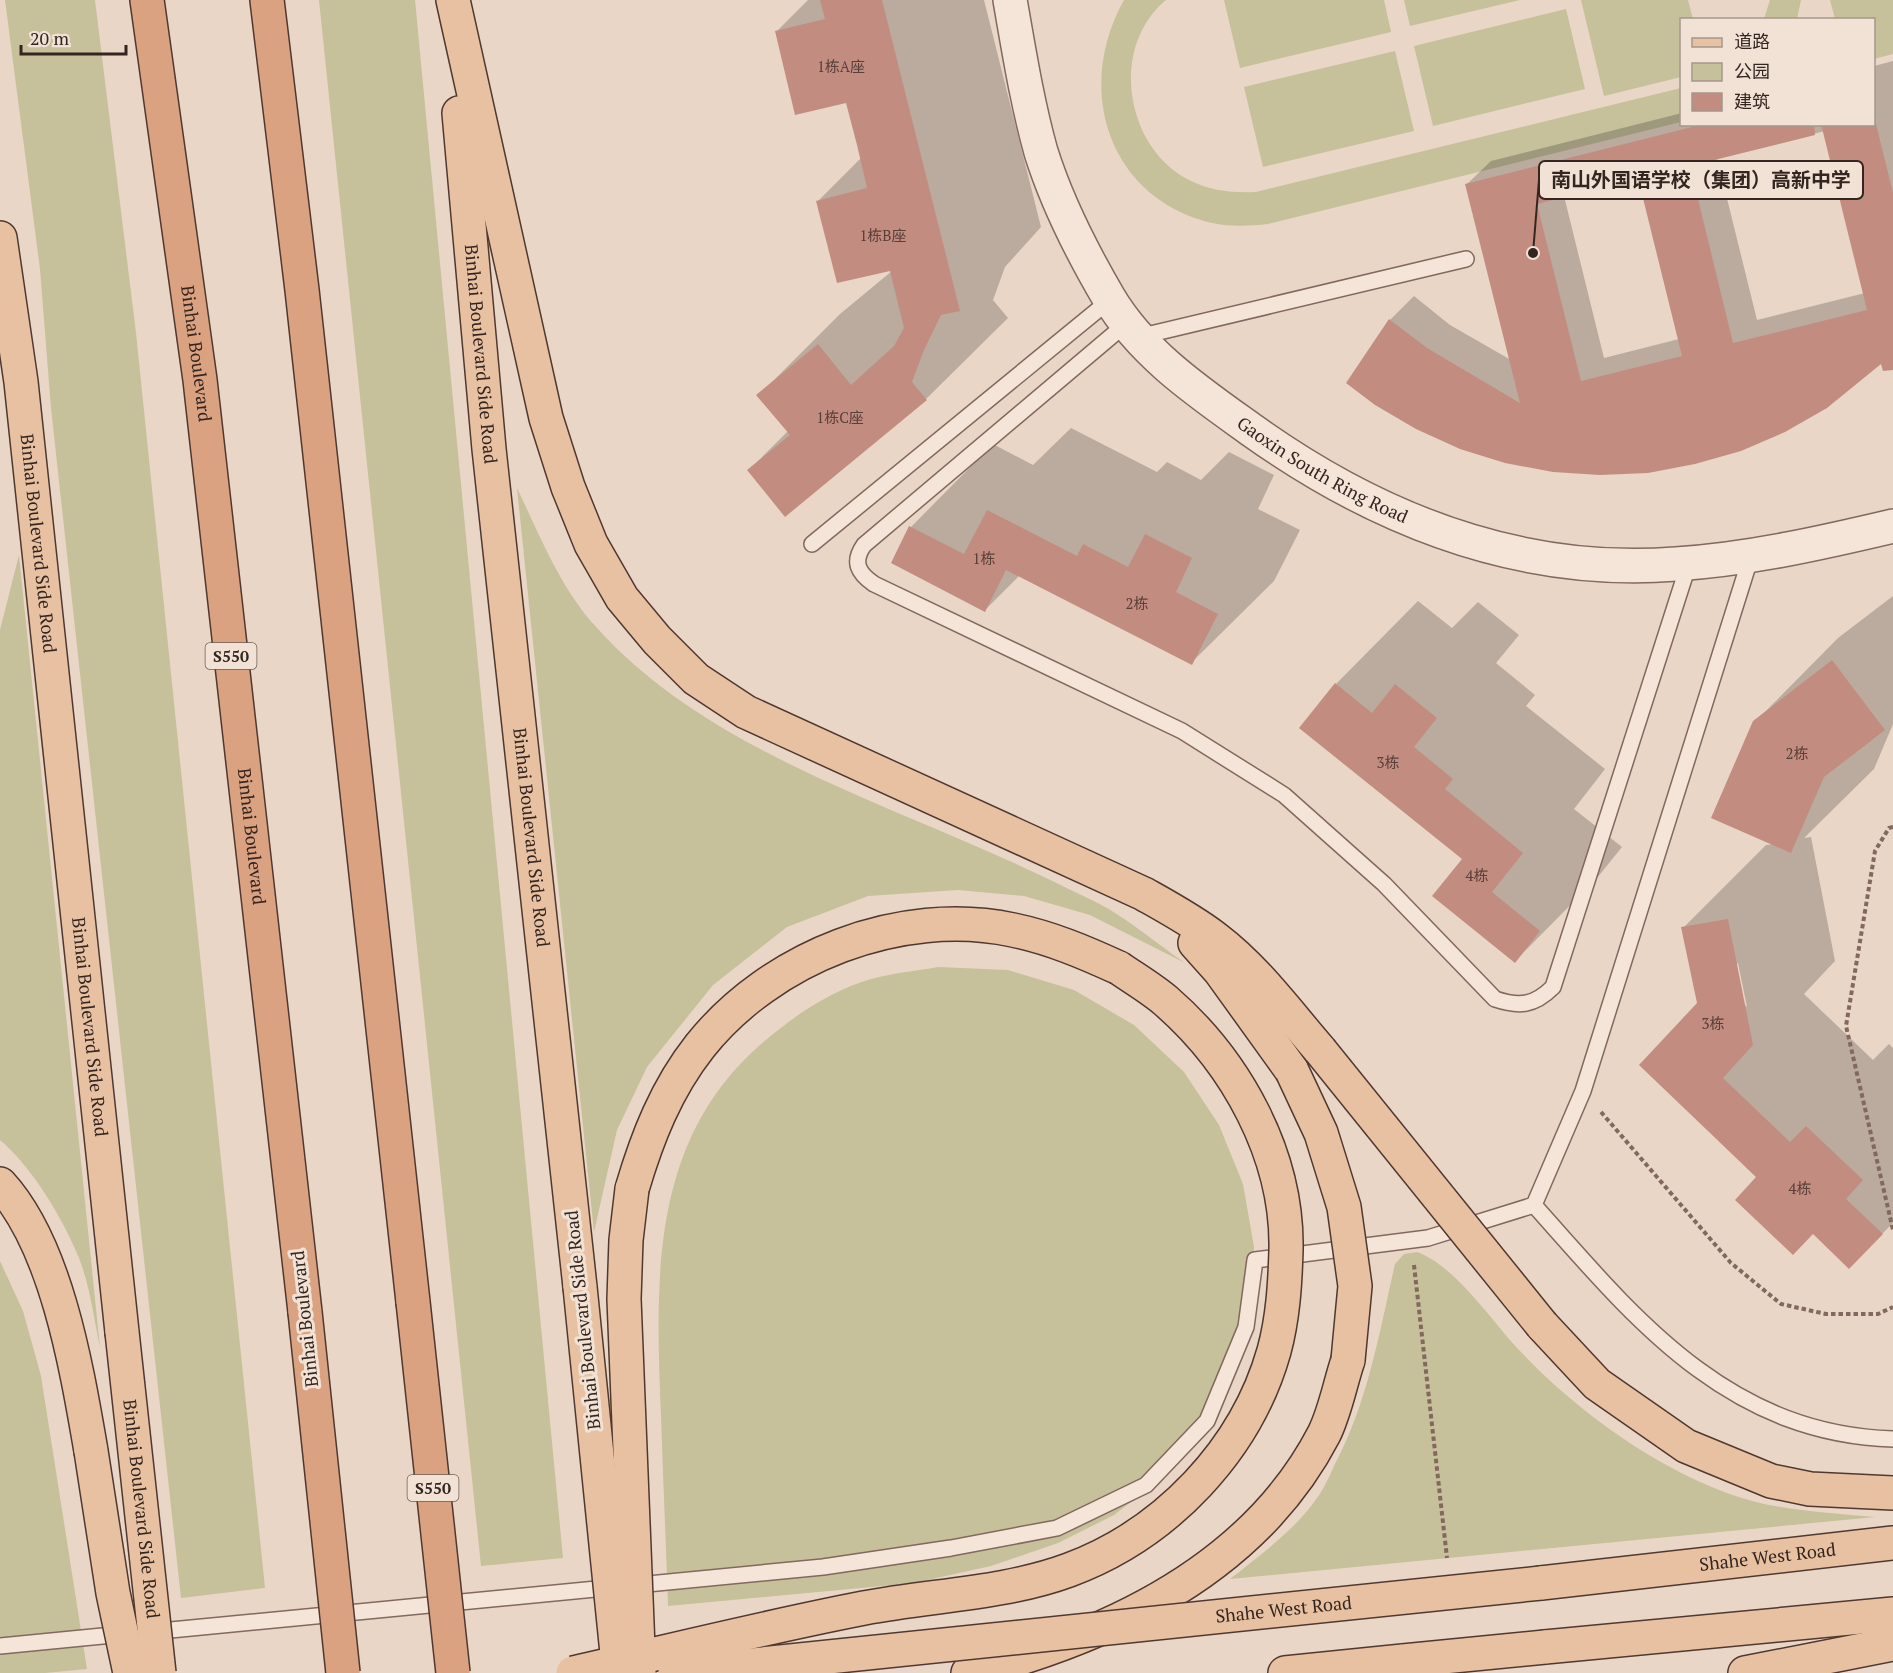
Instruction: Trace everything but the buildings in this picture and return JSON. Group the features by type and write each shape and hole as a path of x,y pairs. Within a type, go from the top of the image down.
{"highway":[{"name":"Binhai Boulevard","path":"147,0 200,380 305,1312 342,1673"},
{"name":"S550","path":"267,0 302,290 453,1673"}],"main road":[{"path":"451,0 546,418 568,487 591,544 622,598 657,640 696,679 746,712 1144,894 1217,939 1249,968 1320,1050 1542,1325 1597,1384 1686,1446 1762,1478 1810,1490 1893,1493"},
{"name":"Binhai Boulevard Side Road","path":"451,0 490,460 620,1673"},
{"name":"Binhai Boulevard Side Road","path":"0,238 22,394 159,1673"},
{"path":"968,1673 1075,1641 1168,1594 1243,1541 1290,1489 1324,1432 1348,1360 1355,1286 1344,1207 1321,1134 1292,1071 1220,971 1180,926 1144,894"},
{"path":"573,1673 816,1618 1012,1585 1068,1570 1114,1549 1152,1524 1191,1491 1227,1449 1253,1404 1274,1351 1284,1297 1286,1239 1280,1189 1264,1136 1238,1085 1206,1040 1165,999 1119,968 1067,944 1011,929 945,924 898,930 845,944 792,968 746,1000 700,1046 672,1086 648,1136 632,1189 626,1240 624,1299 639,1673"},
{"path":"0,1184 34,1237 59,1302 78,1372 113,1593 130,1673"},
{"name":"Shahe West Road","path":"675,1673 1541,1583 1893,1543"},
{"path":"1285,1673 1893,1614"},
{"path":"1745,1673 1893,1644"}],"street":[{"name":"Gaoxin South Ring Road","path":"1010,0 1024,81 1042,153 1065,216 1125,320 1188,385 1283,452 1370,501 1438,533 1527,556 1601,565 1689,563 1751,556 1893,526"}],"lane":[{"path":"812,544 1125,320 1466,259"},
{"path":"1125,320 864,545 857,555 857,567 863,576 874,584 1182,731 1284,795 1384,884 1495,999 1514,1005 1530,1004 1553,987 1689,563"},
{"path":"0,1646 823,1567 951,1548 1057,1528 1146,1485 1207,1421 1246,1327 1255,1260 1428,1238 1534,1205 1583,1091 1751,556"},
{"path":"1534,1205 1637,1319 1704,1374 1742,1398 1816,1430 1893,1439"}],"path":[{"path":"1893,827 1889,828 1875,851 1846,1026 1893,1230"},
{"path":"1583,1091 1731,1263 1781,1304 1826,1314 1878,1314 1893,1307"},
{"path":"1411,1240 1448,1568"}],"green space":[{"path":"5,0 95,0 136,333 265,1588 181,1598 51,408 40,269"},
{"path":"319,0 415,0 563,1558 481,1566"},
{"path":"1124,0 1166,0 1148,20 1137,43 1131,69 1132,96 1139,121 1150,145 1167,165 1197,184 1230,192 1256,192 1680,88 1680,122 1268,224 1240,226 1212,223 1176,210 1147,190 1125,165 1110,136 1102,103 1102,69 1109,34"},
{"path":"1224,0 1384,0 1391,32 1240,68"},
{"path":"1404,0 1520,0 1410,26"},
{"path":"1581,0 1688,0 1693,18 1680,18 1680,77 1604,96"},
{"path":"1770,0 1801,0 1797,18 1764,18"},
{"path":"1830,0 1893,0 1893,54 1875,59 1875,18 1835,18"},
{"path":"1566,9 1585,89 1433,126 1414,46"},
{"path":"1395,51 1414,131 1263,167 1244,87"},
{"path":"517,488 552,562 585,614 644,673 695,711 750,744 809,773 989,852 1107,908 1185,963 1090,915 1024,896 958,890 868,896 787,927 713,985 647,1067 617,1130 594,1232"},
{"path":"19,555 100,1348 86,1280 72,1243 56,1211 35,1179 0,1140 0,630"},
{"path":"938,967 1008,970 1074,990 1134,1025 1184,1072 1219,1125 1243,1184 1254,1247 1250,1311 1234,1372 1164,1477 1114,1515 1058,1543 991,1566 914,1583 668,1606 659,1308 662,1256 669,1206 683,1157 704,1112 735,1069 787,1023 821,1001 858,983 888,975"},
{"path":"1417,1252 1446,1269 1473,1296 1521,1352 1574,1402 1605,1426 1671,1468 1741,1497 1775,1506 1875,1517 1230,1579 1287,1532 1322,1491 1356,1417 1378,1342 1395,1264 1404,1254"},
{"path":"0,1261 23,1311 41,1376 87,1669 45,1673 0,1673"}],"place":[{"name":"南山外国语学校（集团）高新中学","path":"1533,253"}]}
